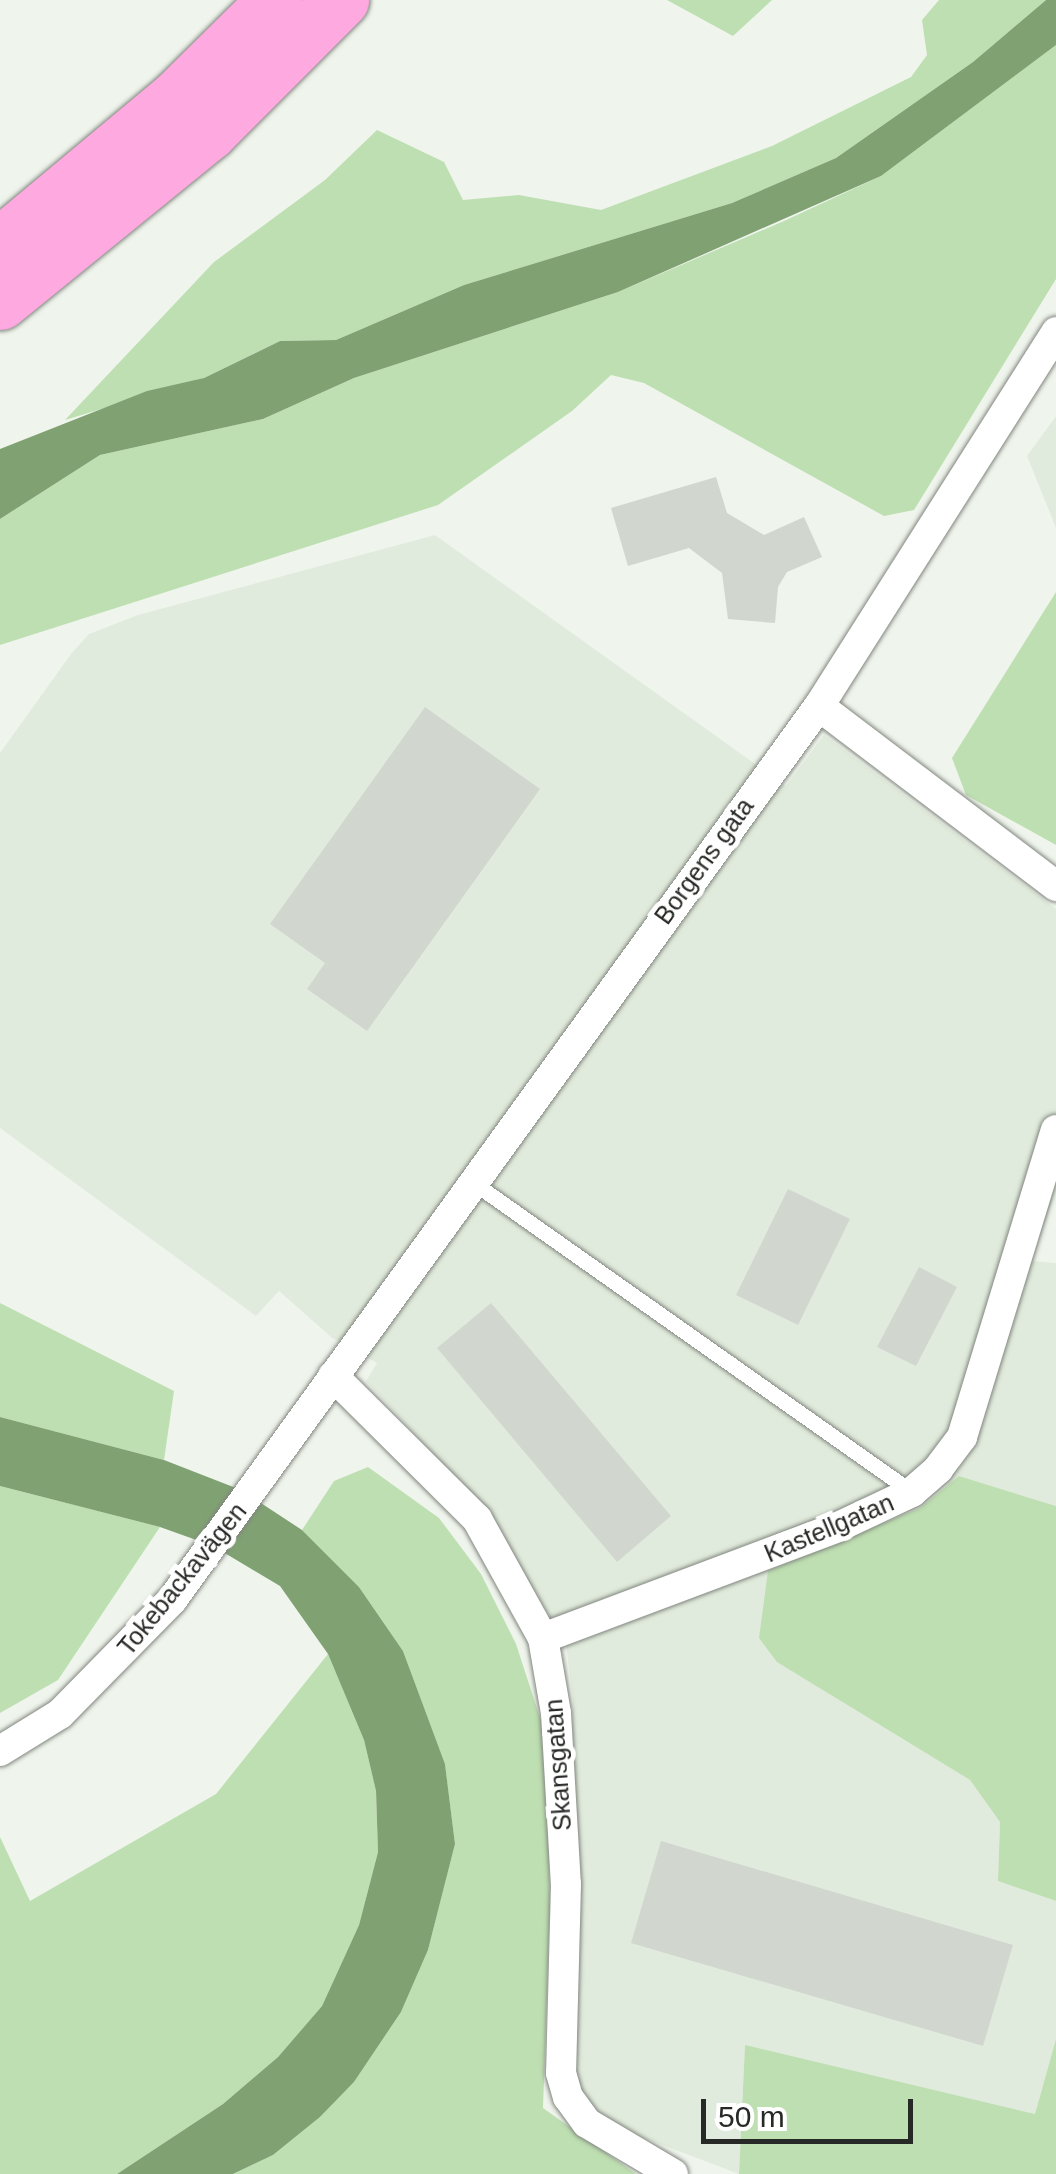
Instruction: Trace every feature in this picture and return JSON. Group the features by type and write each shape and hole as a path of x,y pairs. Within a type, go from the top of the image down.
{"highway":[{"path":"0,244 178,96 275,0"},
{"path":"0,302 209,132 341,0"}],"street":[{"name":"Borgens gata","path":"334,1376 471,1181 819,706 1056,332"},
{"path":"819,706 1056,886"},
{"name":"Kastellgatan","path":"542,1638 838,1527 912,1492 962,1436 1056,1130"},
{"name":"Tokebackavägen","path":"0,1751 60,1714 172,1600 334,1376"},
{"name":"Skansgatan","path":"334,1376 477,1519 542,1638 556,1713 566,1884 561,2072 568,2097 587,2123 673,2174"}],"lane":[{"path":"471,1181 912,1492"}],"shaded area":[{"path":"667,0 772,0 733,36"},
{"path":"939,0 1046,0 973,62 836,158 732,203 464,285 336,340 280,341 204,378 65,420 214,262 325,180 377,130 444,162 463,200 519,195 601,210 772,146 911,77 927,55 922,20"},
{"path":"1046,0 1056,0 1056,45 881,176 618,292 354,378 263,419 100,455 0,519 0,449 147,391 204,378 280,341 336,340 464,285 732,203 836,158 973,62"},
{"path":"1056,45 1056,279 914,510 884,516 644,383 611,375 572,411 438,505 0,645 0,519 100,455 263,419 354,378 618,292 784,221 881,176"},
{"path":"1056,416 1056,528 1027,456"},
{"path":"435,535 786,786 824,735 1056,909 1056,1190 1032,1261 1056,1263 1056,1506 959,1476 920,1508 768,1571 831,1695 970,1780 1000,1822 998,1881 1056,1901 1056,2039 1035,2114 745,2046 739,2174 607,2124 569,2081 573,1700 566,1643 480,1504 366,1381 377,1363 331,1337 279,1291 256,1316 0,1128 0,753 71,654 89,634 138,615"},
{"path":"1056,592 1056,845 966,795 952,758"},
{"path":"0,1303 174,1391 164,1460 0,1417"},
{"path":"0,1417 164,1460 241,1490 302,1530 359,1587 403,1651 445,1764 455,1844 428,1950 401,2012 354,2082 320,2117 273,2155 233,2174 117,2174 223,2104 278,2057 322,2006 359,1925 378,1852 376,1791 364,1740 328,1654 280,1586 213,1546 160,1527 0,1486"},
{"path":"368,1467 439,1518 481,1574 516,1644 546,1736 550,1906 543,2108 636,2174 233,2174 273,2155 320,2117 354,2082 401,2012 428,1950 455,1844 445,1764 403,1651 359,1587 302,1530 334,1481"},
{"path":"959,1476 1056,1506 1056,1901 998,1881 1000,1822 970,1780 777,1662 759,1638 768,1571 920,1508"},
{"path":"0,1486 160,1527 58,1680 0,1713"},
{"path":"328,1654 364,1740 376,1791 378,1852 359,1925 322,2006 278,2057 223,2104 117,2174 0,2174 0,1837 30,1901 216,1794"},
{"path":"1056,2039 1056,2174 739,2174 745,2045 1035,2114"}],"building":[{"path":"716,477 727,513 764,535 804,517 822,557 787,572 778,587 775,623 728,619 722,573 689,548 628,566 611,508"},
{"path":"425,707 540,789 367,1031 307,989 325,963 270,924"},
{"path":"788,1189 850,1219 798,1325 736,1295"},
{"path":"919,1267 957,1287 916,1366 877,1347"},
{"path":"491,1303 671,1516 617,1562 437,1348"},
{"path":"661,1841 1013,1945 983,2046 631,1943"}]}
